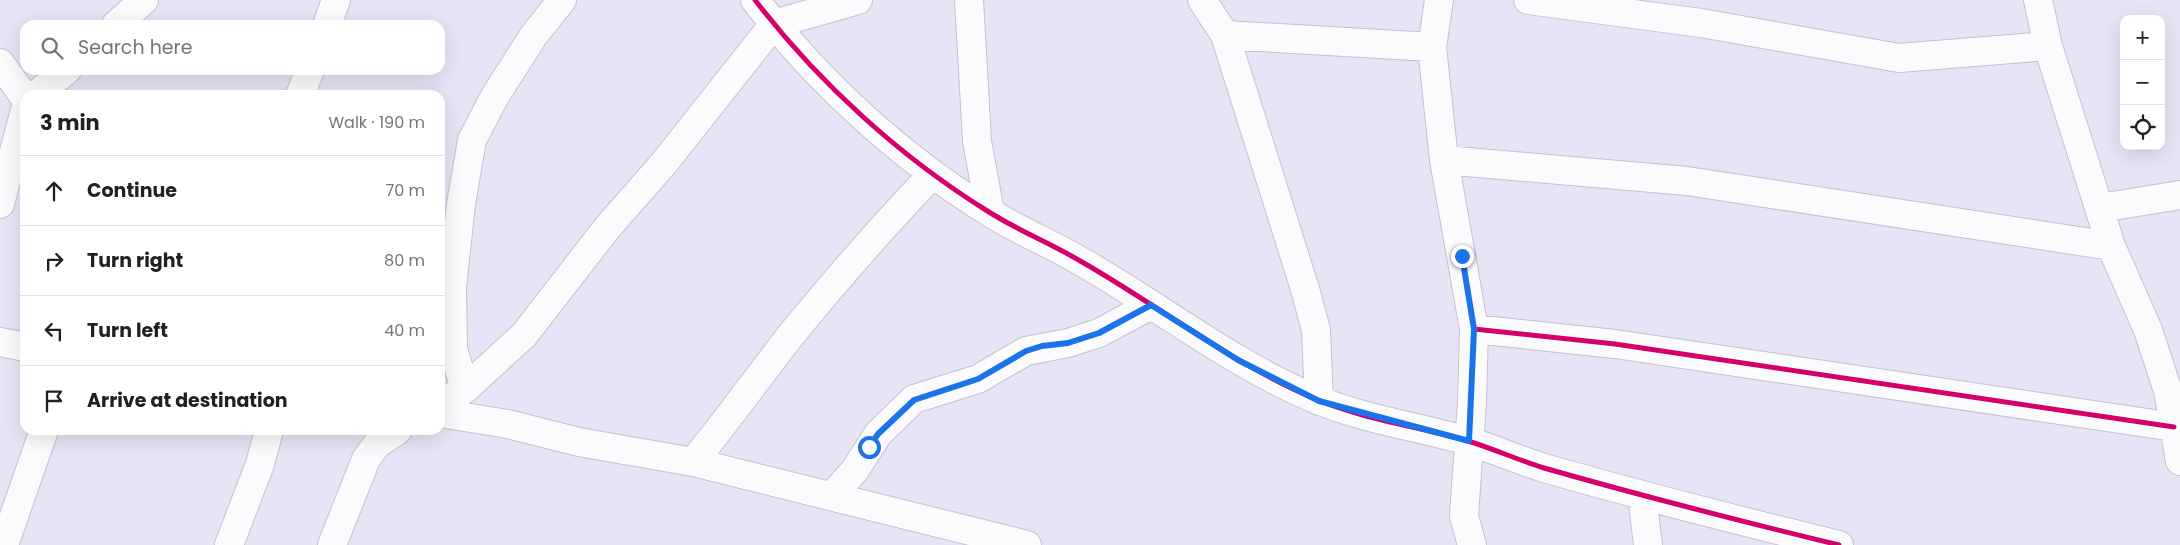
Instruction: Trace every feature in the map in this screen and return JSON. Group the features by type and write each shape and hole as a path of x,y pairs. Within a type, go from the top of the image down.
{"street":[{"path":"122,20 144,0"},
{"path":"329,20 336,0"},
{"path":"465,389 453,349 452,287 460,204 472,140 495,96 519,58 562,0"},
{"path":"755,0 774,24 871,124 912,160 990,212 1057,247 1238,360 1319,401 1469,441 1540,467 1839,545"},
{"path":"445,400 465,389 524,335 607,228 664,162 774,24 858,0"},
{"path":"969,0 977,141 990,212"},
{"path":"1202,0 1225,35 1305,289 1316,330 1319,401"},
{"path":"1439,0 1432,47 1444,160 1474,329 1464,516 1472,545"},
{"path":"1528,0 1701,23 1900,58 2048,46"},
{"path":"2038,0 2048,46 2111,246 2148,330 2168,391 2180,461"},
{"path":"1225,35 1432,47"},
{"path":"0,63 20,91"},
{"path":"42,90 61,75"},
{"path":"302,90 308,75"},
{"path":"0,204 20,129"},
{"path":"1444,160 1687,181 2111,246"},
{"path":"693,462 797,329 894,214 932,174"},
{"path":"2100,208 2180,195"},
{"path":"832,496 855,470 878,434 914,400 978,379 1026,351 1042,346 1068,343 1099,333 1151,305"},
{"path":"1474,329 1615,344 2174,427"},
{"path":"0,342 20,347"},
{"path":"445,414 508,424 579,442 693,462 1027,545"},
{"path":"4,545 42,435"},
{"path":"229,545 260,464 268,435"},
{"path":"332,545 366,459 377,444 390,435"},
{"path":"1642,494 1648,545"}],"cycle path":[{"path":"755,0 780,31 834,89 893,143 956,191 1000,219 1059,249 1111,279 1227,353 1287,386 1335,407 1468,441 1544,468 1691,508 1839,545"},
{"path":"1474,329 1615,344 2174,427"}],"route":[{"path":"869,447 878,434 901,410 914,400 978,379 1026,351 1042,346 1068,343 1099,333 1151,305 1238,360 1319,401 1469,441 1474,329 1462,256"}]}
